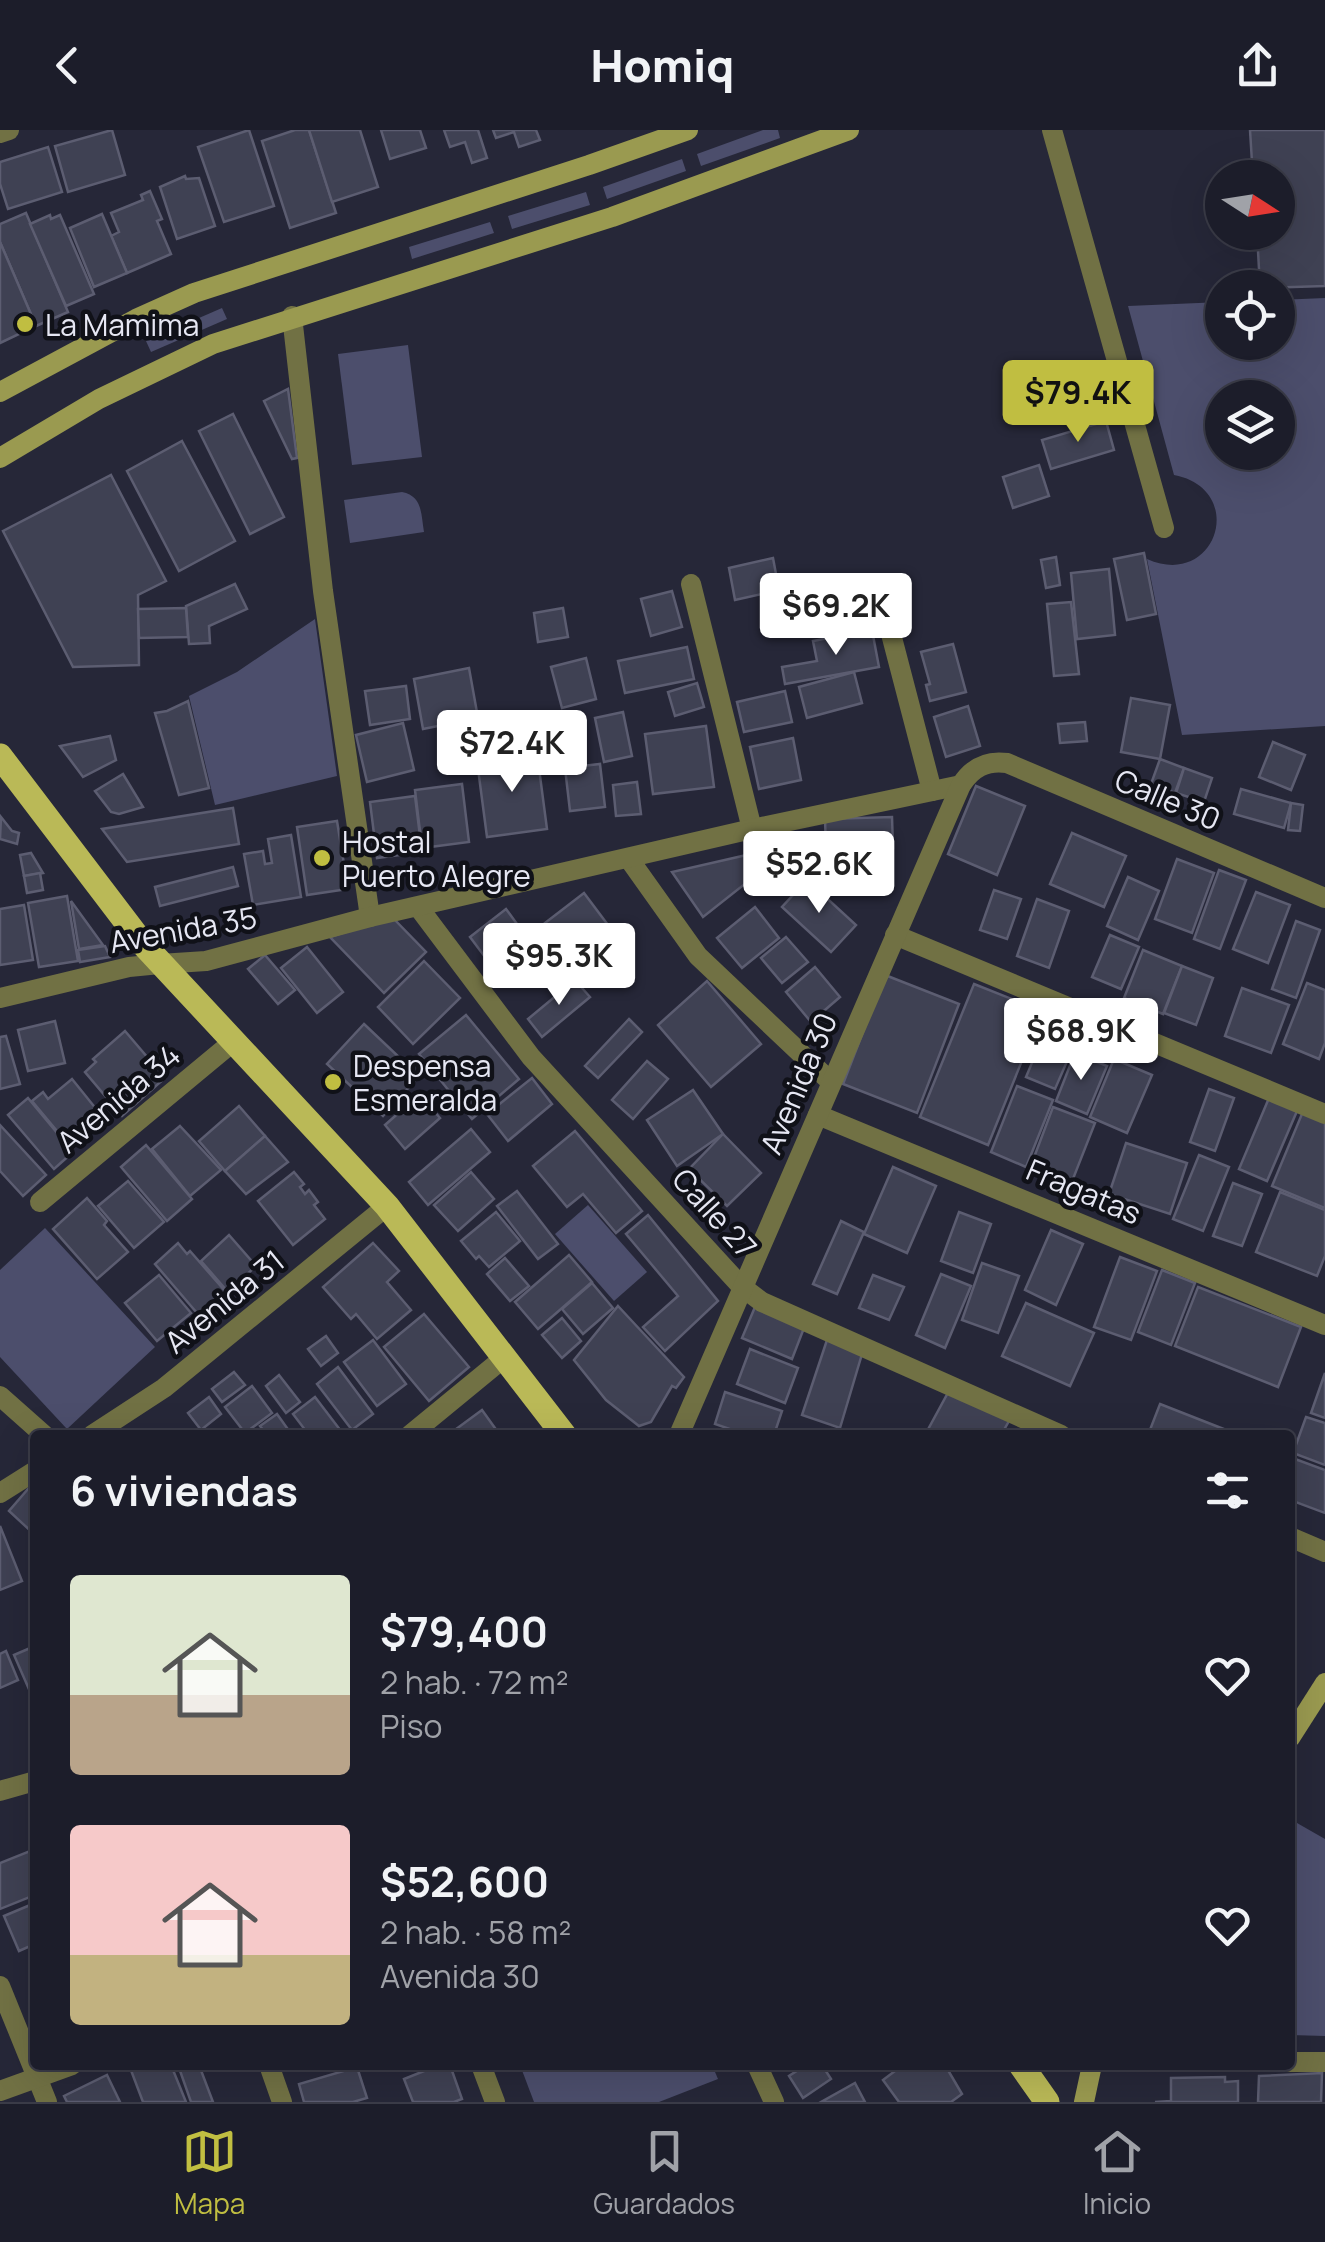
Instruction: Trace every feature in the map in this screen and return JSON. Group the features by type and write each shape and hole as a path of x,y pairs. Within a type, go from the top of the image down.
{"main road":[{"path":"0,392 136,318 194,293 688,130"},
{"path":"0,458 99,399 213,344 612,217 849,130"},
{"path":"0,477 32,436"},
{"path":"0,756 160,964 387,1206 560,1430"},
{"path":"1295,1730 1325,1683"},
{"path":"1025,2070 1047,2102"},
{"path":"1084,2102 1091,2070"}],"street":[{"path":"0,132 9,130"},
{"path":"1052,130 1164,528"},
{"path":"292,316 323,591 370,917"},
{"path":"691,584 752,828"},
{"path":"878,584 932,791"},
{"name":"Calle 30","path":"985,764 1006,763 1325,898"},
{"name":"Avenida 30","path":"681,1430 960,786 973,770 985,764"},
{"name":"Avenida 35","path":"0,998 129,967 206,961 370,917 752,828 960,786"},
{"path":"629,859 698,956 830,1082"},
{"name":"Calle 27","path":"418,908 531,1056 741,1286 762,1302 1050,1430"},
{"path":"895,935 1325,1114"},
{"name":"Avenida 34","path":"40,1202 234,1041"},
{"name":"Fragatas","path":"818,1115 1325,1326"},
{"name":"Avenida 31","path":"100,1430 164,1388 387,1206"},
{"path":"416,1430 504,1357"},
{"path":"0,1396 38,1430"},
{"path":"0,1493 30,1474"},
{"path":"1295,1539 1325,1552"},
{"path":"0,1792 30,1783"},
{"path":"0,1986 30,2061"},
{"path":"1295,2062 1325,2062"},
{"path":"34,2070 46,2102"},
{"path":"0,2091 59,2070"},
{"path":"271,2070 282,2102"},
{"path":"482,2070 496,2102"},
{"path":"759,2070 774,2102"}],"shaded area":[{"path":"763,130 778,130 780,138 701,166 697,154"},
{"path":"682,159 686,171 607,199 603,187"},
{"path":"586,192 590,205 512,229 508,216"},
{"path":"490,222 494,233 412,259 409,247"},
{"path":"1325,298 1325,726 1182,735 1147,559 1171,565 1191,561 1206,550 1214,534 1216,516 1211,498 1197,484 1174,475 1128,306 1205,303 1205,360 1295,360 1295,299"},
{"path":"222,308 227,319 151,352 146,341"},
{"path":"408,345 422,457 352,465 338,354"},
{"path":"402,492 417,502 424,532 350,543 344,500"},
{"path":"315,619 337,776 215,805 189,696 237,672"},
{"path":"588,1205 647,1272 614,1301 555,1234"},
{"path":"45,1228 155,1347 67,1429 0,1357 0,1270"},
{"path":"1295,1822 1325,1839 1325,2036 1295,2035"},
{"path":"522,2070 714,2070 718,2079 659,2102 534,2102"}],"building":[{"path":"112,130 125,175 68,192 55,146"},
{"path":"249,130 274,206 224,222 198,147"},
{"path":"295,130 309,130 336,213 290,228 262,141"},
{"path":"309,130 360,130 378,187 332,202"},
{"path":"381,130 420,130 426,148 390,159"},
{"path":"444,130 478,130 487,158 472,163 465,142 450,147"},
{"path":"493,130 536,130 540,140 519,147 514,132 496,138"},
{"path":"1250,130 1325,130 1325,286 1295,287 1295,270 1259,270 1258,250 1295,250 1295,160 1252,160"},
{"path":"48,147 62,192 8,209 0,184 0,162"},
{"path":"185,176 199,178 215,226 177,239 160,187"},
{"path":"150,191 171,254 127,273 111,236 119,232 111,213 143,200 141,195"},
{"path":"26,213 68,312 36,326 0,242 0,224"},
{"path":"102,214 127,273 94,287 70,228"},
{"path":"50,215 51,219 60,215 94,294 66,306 30,224"},
{"path":"0,242 36,326 0,343"},
{"path":"288,389 297,458 292,459 264,401"},
{"path":"233,414 284,517 250,534 199,431"},
{"path":"1106,421 1114,450 1051,469 1042,440"},
{"path":"182,441 235,541 179,571 127,471"},
{"path":"1039,465 1049,496 1013,508 1003,477"},
{"path":"111,475 166,581 138,595 139,665 73,667 3,531"},
{"path":"1144,553 1156,614 1127,620 1114,559"},
{"path":"1056,557 1060,585 1046,588 1041,560"},
{"path":"773,558 779,590 735,600 729,568"},
{"path":"1109,569 1115,635 1077,639 1071,573"},
{"path":"235,584 247,609 209,626 210,643 189,644 186,606"},
{"path":"672,591 682,627 651,636 641,599"},
{"path":"1071,602 1079,674 1054,676 1047,604"},
{"path":"186,608 188,637 139,638 138,609"},
{"path":"563,608 568,637 538,642 534,613"},
{"path":"872,630 879,667 785,684 782,667 817,661 813,641"},
{"path":"953,644 966,692 930,701 926,685 930,684 921,652"},
{"path":"687,647 694,679 625,693 618,661"},
{"path":"586,658 596,699 562,708 551,667"},
{"path":"469,668 478,718 423,729 414,679"},
{"path":"854,672 862,703 807,718 799,687"},
{"path":"697,683 704,707 675,716 668,692"},
{"path":"406,686 410,719 370,725 365,691"},
{"path":"785,691 792,722 744,732 737,702"},
{"path":"1131,698 1170,705 1160,759 1121,752"},
{"path":"188,701 209,788 179,795 155,713"},
{"path":"968,706 980,746 946,757 934,717"},
{"path":"623,712 632,756 604,762 595,718"},
{"path":"1085,722 1087,741 1060,743 1058,724"},
{"path":"403,723 414,770 367,782 356,735"},
{"path":"706,726 714,787 653,794 645,734"},
{"path":"110,736 116,760 83,777 60,746"},
{"path":"793,738 801,780 759,789 750,747"},
{"path":"1273,742 1305,755 1291,790 1259,777"},
{"path":"537,753 547,829 487,837 477,761"},
{"path":"1160,759 1184,768 1175,793 1151,784"},
{"path":"600,764 605,807 570,811 565,768"},
{"path":"1184,768 1212,778 1204,802 1176,793"},
{"path":"123,774 143,807 119,814 111,812 95,791"},
{"path":"637,782 641,814 616,816 613,785"},
{"path":"462,784 469,842 422,848 415,790"},
{"path":"976,786 1025,806 997,875 948,854"},
{"path":"1241,789 1291,803 1284,828 1234,814"},
{"path":"415,796 422,852 377,858 370,802"},
{"path":"1291,803 1303,805 1300,831 1288,830"},
{"path":"233,808 239,844 127,862 102,829"},
{"path":"1,817 12,831 19,833 17,844 0,839"},
{"path":"892,817 893,848 826,850 825,819"},
{"name":"Hostal Puerto Alegre","path":"337,821 348,889 307,895 297,827"},
{"path":"1072,833 1126,856 1104,907 1050,884"},
{"path":"291,835 301,897 253,905 244,854 263,851 265,864 272,863 268,839"},
{"path":"796,840 805,881 786,885 777,844"},
{"path":"31,853 43,873 24,876 20,855"},
{"path":"751,854 760,872 703,917 672,872"},
{"path":"1177,859 1214,873 1192,933 1155,919"},
{"path":"233,867 238,886 160,906 155,887"},
{"path":"1219,870 1246,880 1220,949 1194,939"},
{"path":"40,873 43,890 27,893 24,876"},
{"path":"1128,877 1159,891 1138,940 1107,926"},
{"path":"807,880 856,925 831,952 782,907"},
{"path":"994,890 1021,899 1007,939 980,930"},
{"path":"1256,892 1290,905 1268,963 1233,949"},
{"path":"584,893 629,953 590,982 545,923"},
{"path":"67,896 78,961 39,967 28,903"},
{"path":"1037,899 1069,911 1049,968 1017,956"},
{"path":"71,901 103,945 79,949"},
{"path":"24,905 33,960 0,965 0,909"},
{"path":"755,907 779,938 742,968 717,938"},
{"path":"506,909 533,946 497,973 470,937"},
{"path":"392,917 426,952 384,993 330,937"},
{"path":"1296,921 1320,930 1296,998 1272,989"},
{"path":"1110,935 1139,947 1121,989 1092,977"},
{"path":"786,937 808,962 782,983 761,958"},
{"path":"105,946 110,957 80,962 78,950"},
{"path":"307,947 343,992 317,1013 281,968"},
{"path":"1143,950 1182,966 1163,1014 1124,998"},
{"path":"265,955 295,990 278,1004 248,969"},
{"path":"424,961 460,998 413,1044 378,1007"},
{"path":"1182,966 1213,978 1196,1025 1164,1013"},
{"path":"815,967 840,997 811,1022 786,992"},
{"path":"885,975 959,1004 917,1113 843,1084"},
{"path":"575,980 590,997 542,1037 528,1019"},
{"path":"707,981 761,1044 711,1087 658,1025"},
{"path":"1307,983 1325,990 1325,1043 1319,1059 1283,1044"},
{"path":"974,984 1042,1011 988,1145 920,1117"},
{"path":"1242,988 1289,1005 1271,1053 1225,1036"},
{"path":"466,1015 519,1079 472,1119 419,1054"},
{"path":"1052,1015 1082,1027 1055,1089 1026,1077"},
{"path":"629,1019 642,1032 598,1078 585,1066"},
{"path":"55,1021 65,1063 28,1071 18,1030"},
{"path":"364,1024 419,1076 383,1116 327,1064"},
{"path":"125,1031 165,1078 122,1116 85,1072 96,1062 93,1059"},
{"path":"6,1036 20,1084 0,1089 0,1037"},
{"path":"1075,1053 1107,1066 1087,1114 1056,1101"},
{"path":"1114,1059 1152,1075 1127,1133 1090,1117"},
{"path":"647,1061 668,1079 633,1119 612,1100"},
{"path":"532,1078 552,1104 508,1141 487,1114"},
{"path":"72,1079 97,1110 86,1119 95,1130 72,1149 32,1101 43,1092 48,1099"},
{"path":"1017,1086 1053,1100 1026,1167 991,1152"},
{"path":"1209,1089 1234,1098 1215,1151 1190,1142"},
{"path":"693,1090 723,1134 677,1166 647,1120"},
{"path":"420,1094 440,1118 405,1149 385,1125"},
{"path":"28,1098 73,1152 54,1169 8,1115"},
{"path":"1269,1098 1297,1111 1267,1181 1239,1169"},
{"path":"239,1106 265,1136 225,1171 199,1141"},
{"path":"1053,1107 1095,1123 1071,1184 1030,1168"},
{"path":"1304,1109 1325,1117 1325,1208 1272,1186"},
{"path":"0,1125 46,1175 23,1196 0,1171"},
{"path":"180,1126 221,1170 190,1196 152,1149"},
{"path":"471,1129 490,1152 428,1205 409,1182"},
{"path":"575,1131 642,1211 616,1233 583,1194 567,1207 533,1166"},
{"path":"723,1134 761,1173 727,1206 689,1169"},
{"path":"265,1136 288,1162 246,1194 225,1171"},
{"path":"1126,1143 1187,1163 1170,1214 1109,1194"},
{"path":"146,1145 192,1199 167,1221 121,1167"},
{"path":"1199,1155 1229,1167 1203,1231 1173,1219"},
{"path":"893,1167 936,1186 907,1253 864,1234"},
{"path":"294,1172 304,1184 300,1187 305,1194 309,1190 318,1202 314,1205 325,1219 293,1245 258,1201"},
{"path":"471,1172 494,1199 458,1231 434,1205"},
{"path":"128,1181 164,1222 134,1248 98,1206"},
{"path":"1233,1183 1262,1194 1242,1246 1213,1236"},
{"path":"517,1191 558,1244 538,1259 497,1206"},
{"path":"1280,1192 1325,1210 1325,1256 1317,1276 1256,1252"},
{"path":"87,1198 128,1252 97,1279 53,1229"},
{"path":"496,1212 520,1241 489,1267 461,1241"},
{"path":"959,1212 991,1224 973,1273 941,1261"},
{"path":"648,1215 718,1301 665,1351 643,1327 678,1296 626,1234"},
{"path":"841,1221 864,1232 837,1294 813,1284"},
{"path":"1051,1230 1083,1244 1056,1305 1025,1290"},
{"path":"229,1235 256,1266 228,1292 201,1261"},
{"path":"178,1243 225,1291 207,1307 212,1312 203,1320 155,1264"},
{"path":"373,1243 399,1271 387,1282 411,1310 377,1339 356,1314 351,1319 323,1287"},
{"path":"569,1255 592,1282 538,1329 515,1302"},
{"path":"1120,1257 1157,1271 1131,1340 1094,1327"},
{"path":"505,1258 529,1286 510,1301 487,1274"},
{"path":"982,1263 1019,1276 998,1333 962,1320"},
{"path":"1162,1270 1195,1283 1171,1345 1138,1332"},
{"path":"941,1274 971,1286 945,1348 916,1335"},
{"path":"159,1275 191,1313 157,1341 125,1303"},
{"path":"873,1275 904,1287 889,1320 859,1308"},
{"path":"592,1283 613,1308 583,1334 562,1309"},
{"path":"1198,1287 1301,1327 1278,1387 1175,1346"},
{"path":"1026,1303 1094,1333 1070,1386 1002,1356"},
{"path":"618,1306 684,1377 676,1388 672,1386 651,1422 639,1426 606,1400 574,1360"},
{"path":"755,1307 804,1328 792,1359 742,1338"},
{"path":"424,1314 469,1367 429,1401 384,1347"},
{"path":"562,1318 581,1341 562,1358 542,1335"},
{"path":"326,1336 338,1353 321,1366 308,1349"},
{"path":"373,1340 406,1384 377,1406 344,1362"},
{"path":"827,1340 862,1354 840,1428 802,1415"},
{"path":"750,1349 798,1368 785,1403 737,1384"},
{"path":"338,1367 373,1414 352,1430 317,1384"},
{"path":"234,1372 245,1385 222,1402 212,1389"},
{"path":"1325,1373 1325,1418 1311,1413"},
{"path":"279,1375 300,1402 286,1413 266,1386"},
{"path":"252,1386 272,1413 249,1430 243,1430 225,1407"},
{"path":"950,1389 1009,1421 1004,1430 928,1430"},
{"path":"725,1392 782,1411 776,1430 732,1430 715,1424"},
{"path":"209,1397 221,1414 201,1430 188,1413"},
{"path":"315,1397 340,1430 305,1430 293,1414"},
{"path":"1160,1404 1226,1430 1150,1430"},
{"path":"482,1410 496,1430 455,1430"},
{"path":"277,1414 288,1430 263,1430 260,1426"},
{"path":"1306,1417 1325,1423 1325,1465 1295,1454"},
{"path":"1295,1459 1325,1470 1325,1513 1295,1502"},
{"path":"30,1487 30,1530 9,1511"},
{"path":"0,1526 22,1581 0,1590"},
{"path":"30,1648 30,1692 14,1655"},
{"path":"6,1651 18,1680 0,1688 0,1654"},
{"path":"30,1851 30,1897 0,1909 0,1863"},
{"path":"30,1905 30,1946 19,1951 4,1916"},
{"path":"131,2070 173,2070 186,2102 143,2102"},
{"path":"180,2070 201,2070 213,2102 191,2102"},
{"path":"358,2070 367,2098 353,2102 304,2102 299,2084"},
{"path":"426,2070 452,2070 462,2099 413,2102 404,2079"},
{"path":"798,2070 825,2070 831,2079 803,2098 789,2076"},
{"path":"896,2070 948,2070 962,2094 951,2102 899,2102 883,2080"},
{"path":"1322,2073 1321,2102 1258,2102 1259,2076"},
{"path":"107,2075 120,2102 67,2102 64,2096"},
{"path":"1225,2077 1225,2082 1238,2081 1238,2102 1155,2102 1171,2101 1171,2078"},
{"path":"855,2083 865,2102 821,2102"}],"place":[{"name":"La Mamima","path":"25,324"},
{"name":"Hostal Puerto Alegre","path":"322,858"},
{"name":"Despensa Esmeralda","path":"333,1082"}]}
